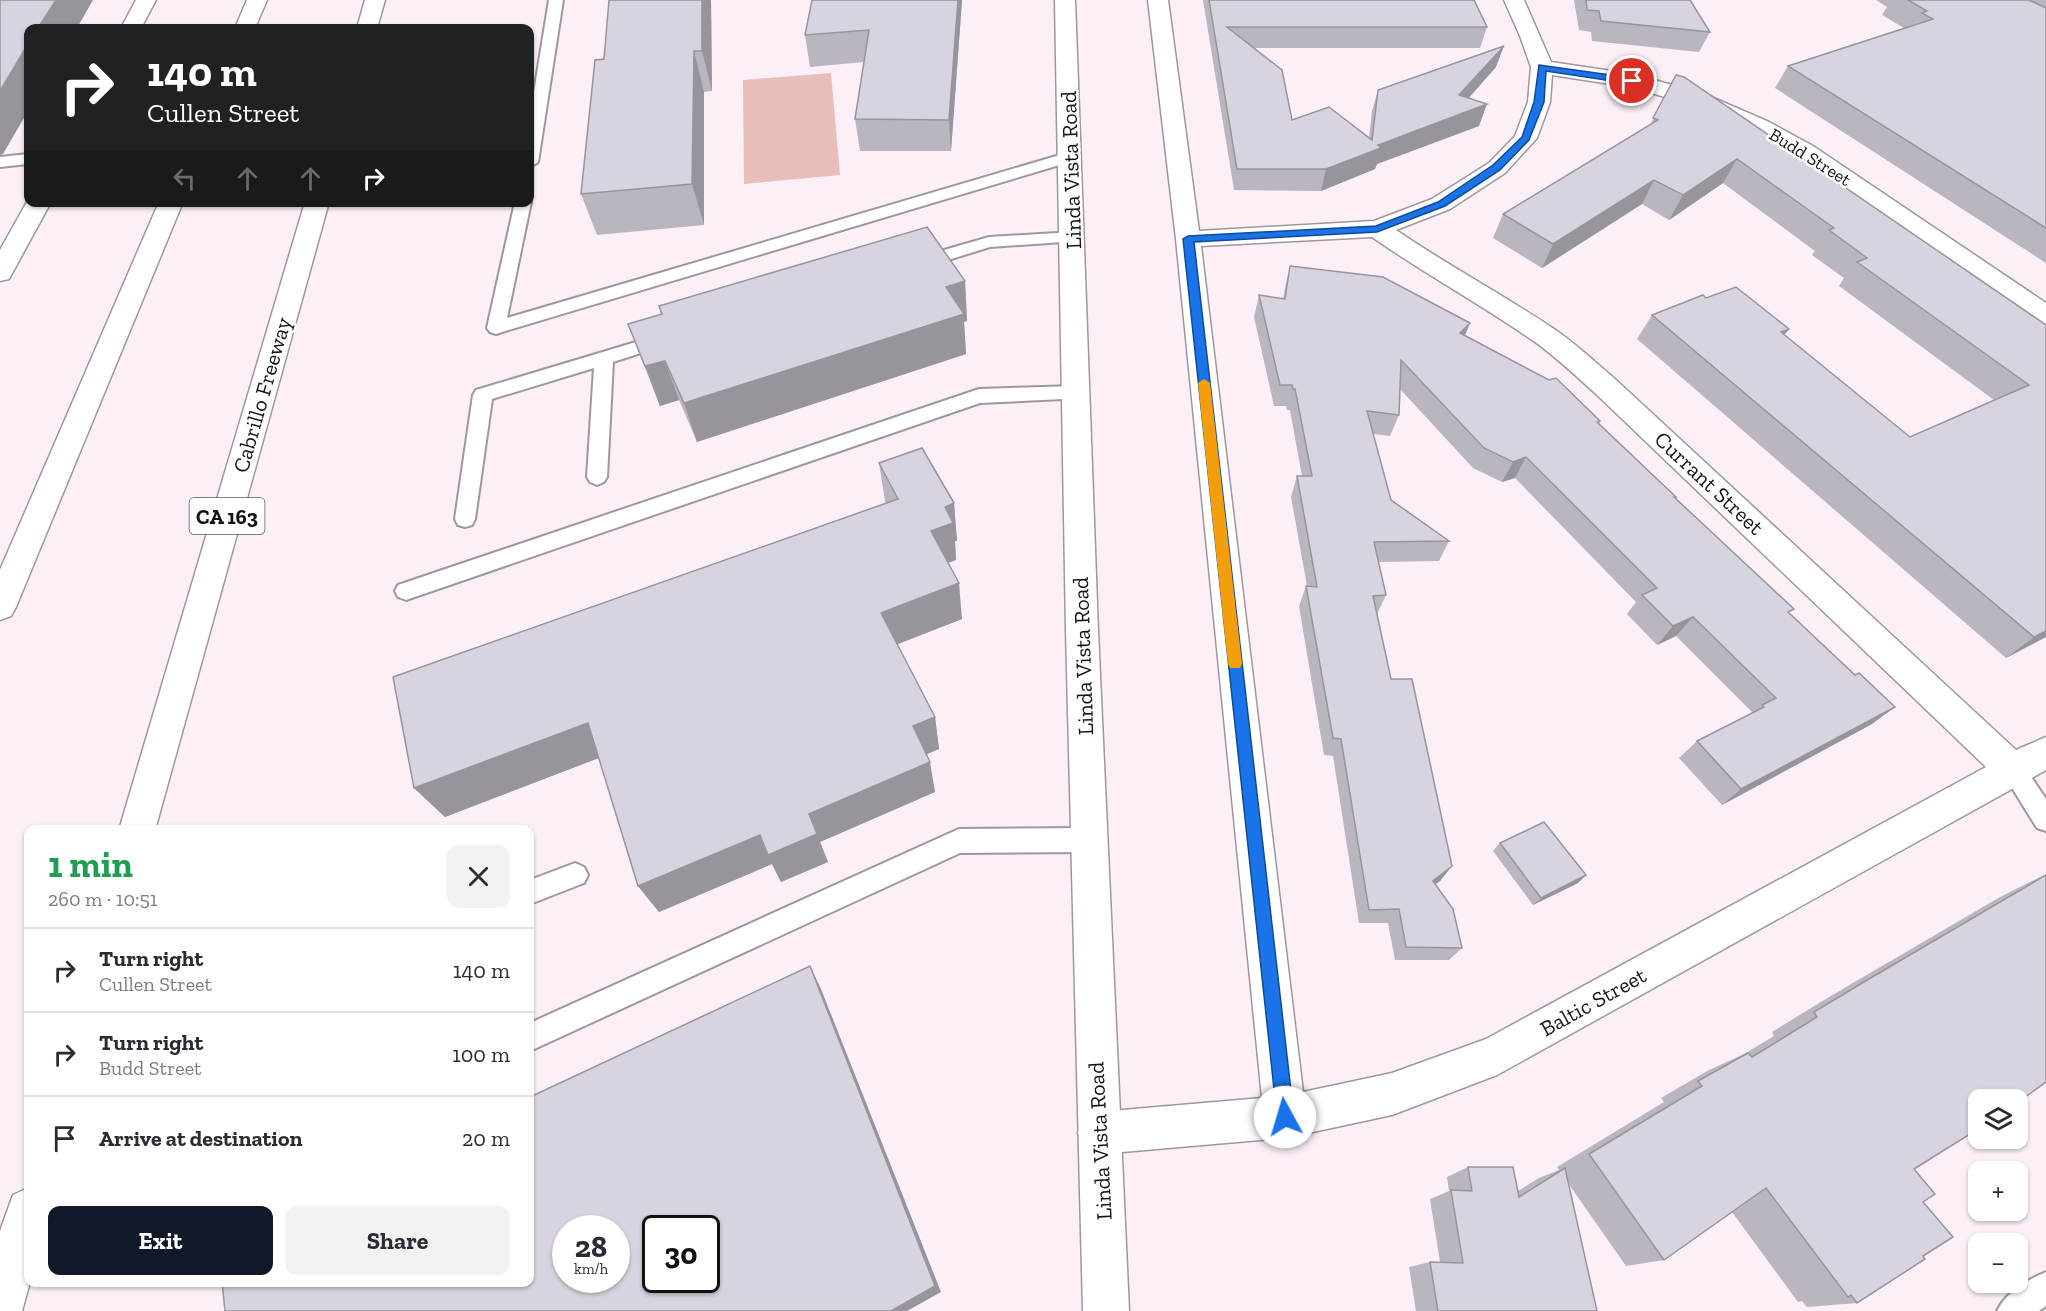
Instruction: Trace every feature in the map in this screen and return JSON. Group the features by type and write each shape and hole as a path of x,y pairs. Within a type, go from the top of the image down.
{"main road":[{"path":"133,24 147,0"},
{"path":"246,24 257,0"},
{"path":"368,24 375,0"},
{"name":"Linda Vista Road","path":"1065,0 1089,840 1106,1311"},
{"path":"1158,0 1188,239 1285,1117"},
{"path":"1188,239 1377,229 1441,204 1497,168 1526,138 1539,102 1542,67 1531,36 1514,0"},
{"name":"Budd Street","path":"1542,67 1632,81 1694,98 1761,127 1805,151 2046,316"},
{"path":"0,273 36,207"},
{"path":"0,607 169,207"},
{"name":"Cabrillo Freeway","path":"139,825 316,207"},
{"name":"Currant Street","path":"1377,229 1431,266 1489,299 1547,337 2030,761"},
{"name":"Baltic Street","path":"1099,1133 1285,1117 1392,1094 1497,1055 2030,761"},
{"path":"0,1309 24,1224"}],"lane":[{"path":"534,137 556,0"},
{"path":"522,207 496,328 1070,157"},
{"path":"0,162 24,159"},
{"path":"898,269 989,242 1073,237"},
{"path":"465,519 483,395 683,334"},
{"path":"597,477 604,358"},
{"path":"406,591 980,396 1077,393"},
{"path":"2030,761 2046,820"},
{"path":"534,1035 958,841 1089,840"},
{"path":"534,890 575,875"},
{"path":"2013,1311 2046,1287"}],"shaded area":[{"path":"831,73 840,175 744,184 743,80"}],"building":[{"path":"0,0 56,0 41,24 24,24 24,51 0,91"},
{"path":"609,0 702,0 702,51 694,51 692,184 581,194 595,60 604,59"},
{"path":"812,0 958,0 949,120 855,119 869,30 805,35"},
{"path":"1209,0 1474,0 1487,27 1227,27 1282,70 1292,120 1329,107 1372,140 1378,90 1504,46 1459,95 1487,104 1378,145 1381,148 1326,169 1237,169"},
{"path":"1586,0 1690,0 1710,32 1601,21 1599,11 1587,10"},
{"path":"1908,0 2029,0 2046,8 2046,228 1788,66 1933,19 1922,13 1927,11"},
{"path":"1676,75 1684,77 2046,325 2046,631 2034,637 1652,315 1703,295 1706,298 1736,287 1789,329 1781,332 1910,437 2029,385 1857,262 1867,258 1829,230 1834,228 1737,159 1683,195 1654,180 1553,244 1503,214 1658,120 1653,118"},
{"path":"927,227 965,281 946,287 964,314 684,403 665,361 645,366 628,324 662,314 659,306"},
{"path":"1290,266 1383,277 1470,323 1460,333 1549,380 1556,378 1600,421 1597,422 1676,497 1674,497 1794,609 1788,612 1855,675 1859,673 1895,707 1741,789 1697,741 1764,707 1762,705 1776,698 1693,617 1673,626 1642,595 1657,588 1526,457 1513,462 1484,448 1401,360 1399,415 1367,411 1391,500 1449,541 1374,542 1386,595 1373,596 1391,679 1412,679 1452,866 1433,881 1453,909 1462,948 1406,947 1399,909 1369,910 1341,739 1333,738 1306,586 1317,587 1297,476 1312,476 1295,389 1292,385 1280,385 1259,295 1285,299"},
{"path":"922,448 954,503 945,507 953,523 931,531 959,583 881,613 935,717 913,726 930,762 809,814 817,834 768,855 760,835 638,886 588,723 414,788 393,677 898,499 879,463"},
{"path":"1544,822 1586,875 1541,898 1500,843"},
{"path":"2046,875 2046,1082 2028,1095 2028,1089 1968,1089 1968,1135 1914,1169 1935,1194 1923,1202 1953,1237 1923,1256 1925,1259 1857,1303 1851,1295 1848,1297 1766,1188 1664,1260 1589,1154 1702,1086 1698,1081 1748,1053 1752,1057 1817,1017 1814,1012"},
{"path":"810,966 935,1286 891,1311 225,1311 223,1287 534,1287 534,1095"},
{"path":"1468,1167 1513,1167 1519,1197 1565,1168 1597,1311 1438,1311 1430,1262 1463,1263 1451,1190 1472,1191"}],"slow traffic":[{"path":"1204,383 1235,664"}],"route":[{"path":"1285,1117 1188,239 1377,229 1441,204 1497,168 1526,138 1539,102 1542,67 1632,81"}]}
